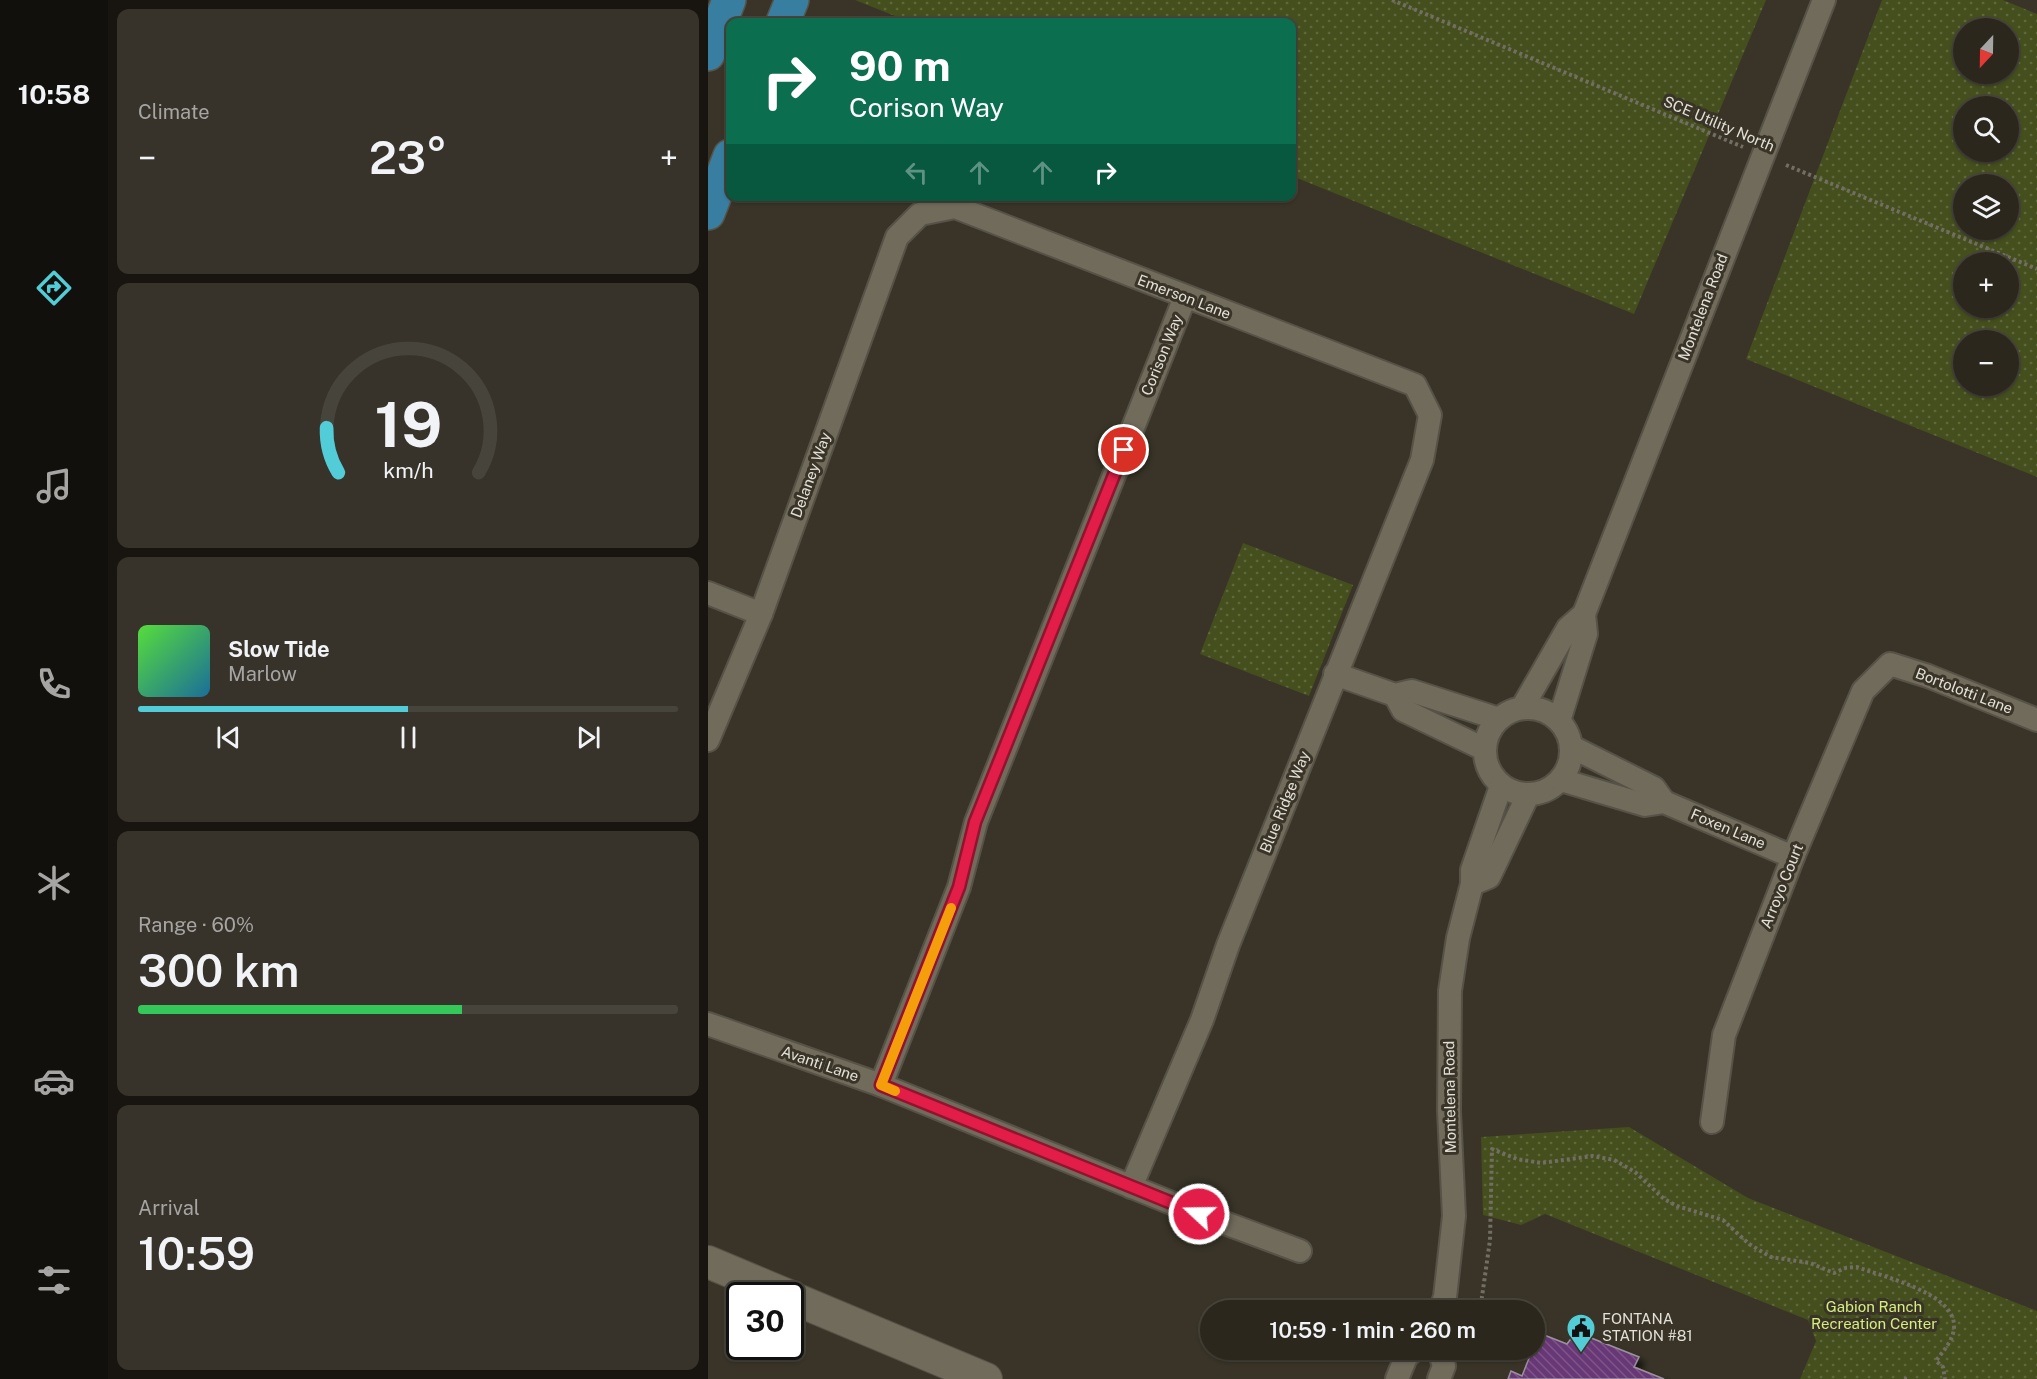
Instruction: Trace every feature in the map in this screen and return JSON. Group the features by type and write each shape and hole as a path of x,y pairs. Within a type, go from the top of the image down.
{"main road":[{"path":"708,54 729,0"},
{"path":"785,18 792,0"},
{"path":"708,213 726,166"}],"street":[{"name":"Montelena Road","path":"1559,721 1586,634 1584,614 1824,0"},
{"name":"Emerson Lane","path":"920,214 955,207 1415,385 1430,415"},
{"name":"Delaney Way","path":"708,740 761,614 897,237 920,214"},
{"name":"Corison Way","path":"881,1085 959,887 975,822 1185,297"},
{"name":"Blue Ridge Way","path":"1131,1186 1202,1020 1228,945 1422,460 1430,415"},
{"path":"708,593 761,614"},
{"name":"Montelena Road","path":"1522,708 1568,627 1584,614"},
{"name":"Bortolotti Lane","path":"1890,664 1928,676 2037,720"},
{"name":"Arroyo Court","path":"1712,1122 1724,1035 1793,857 1863,691 1890,664"},
{"path":"1335,674 1395,694 1412,691 1499,719"},
{"path":"1395,694 1403,710 1484,749"},
{"path":"1522,708 1542,710 1559,721 1567,731 1572,747 1568,769 1561,780 1540,794 1514,793 1501,786 1492,776 1486,763 1484,749 1491,728 1510,711 1522,708"},
{"name":"Foxen Lane","path":"1572,747 1654,788 1664,802 1793,857"},
{"name":"Foxen Lane","path":"1561,780 1644,805 1664,802"},
{"name":"Montelena Road","path":"1444,1300 1454,1216 1449,1111 1450,991 1458,938 1472,884 1472,870 1501,786"},
{"path":"1472,884 1489,877 1528,795"},
{"name":"Avanti Lane","path":"708,1024 881,1085 1131,1186 1300,1251"},
{"path":"708,1262 756,1282"},
{"path":"804,1302 986,1379"},
{"path":"1397,1379 1404,1360"},
{"path":"1439,1379 1444,1366 1442,1360"}],"path":[{"name":"SCE Utility North","path":"1392,0 2037,269"},
{"path":"1481,1300 1493,1209 1492,1149 1517,1159 1540,1163 1593,1156 1625,1166 1654,1192 1677,1206 1723,1220 1749,1244 1771,1257 1810,1263 1834,1273 1845,1268 1857,1267 1941,1300 1951,1313 1954,1322 1952,1337 1936,1361 1942,1367 1945,1379"}],"green space":[{"path":"855,0 1766,0 1634,314 1296,178 1296,18 900,18"},
{"path":"1882,0 2003,0 2037,14 2037,477 1746,359"},
{"path":"1243,543 1353,585 1309,696 1200,654"},
{"name":"Gabion Ranch Recreation Center","path":"1629,1127 1748,1198 2037,1311 2037,1379 1800,1379 1816,1341 1808,1320 1545,1214 1521,1225 1483,1215 1481,1137"}],"building":[{"name":"FONTANA STATION #81","path":"1576,1332 1639,1357 1634,1367 1664,1379 1508,1379 1511,1371 1522,1376 1528,1360 1545,1360 1545,1335 1567,1344"}],"slow traffic":[{"path":"895,1091 881,1085 951,908"}],"place":[{"name":"FONTANA STATION #81","path":"1581,1354"}],"route":[{"path":"1124,450 975,822 959,887 881,1085 1199,1214"}]}
